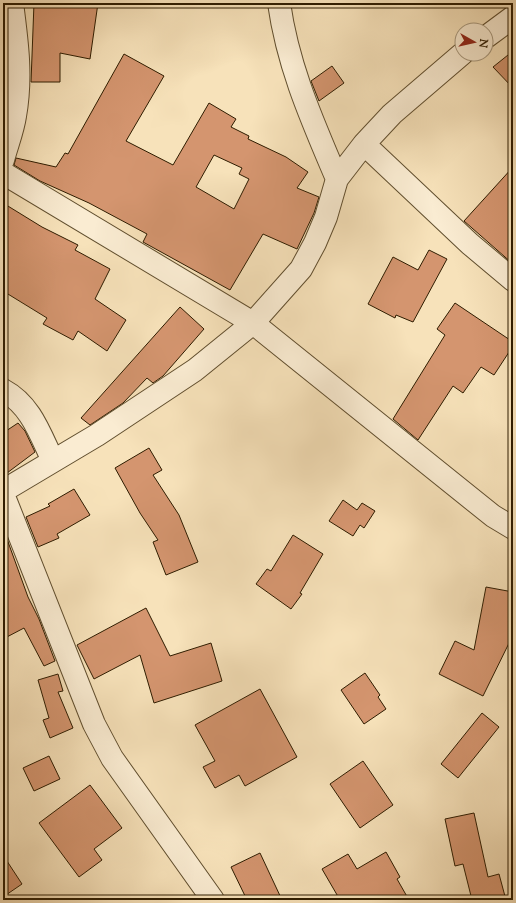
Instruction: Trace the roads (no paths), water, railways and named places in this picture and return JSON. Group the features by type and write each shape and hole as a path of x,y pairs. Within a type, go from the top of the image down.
{"street":[{"path":"3,160 15,117 19,84 19,54 12,3"},
{"path":"279,3 282,27 298,86 337,179"},
{"path":"494,31 513,17"},
{"path":"3,491 97,435 195,370 253,323 301,269 315,244 326,217 337,179 364,144 392,114 454,61"},
{"path":"364,144 470,244 513,280"},
{"path":"3,172 253,323 493,516 513,528"},
{"path":"3,390 15,397 29,412 53,461"},
{"path":"3,494 94,724 112,758 212,900"}]}
